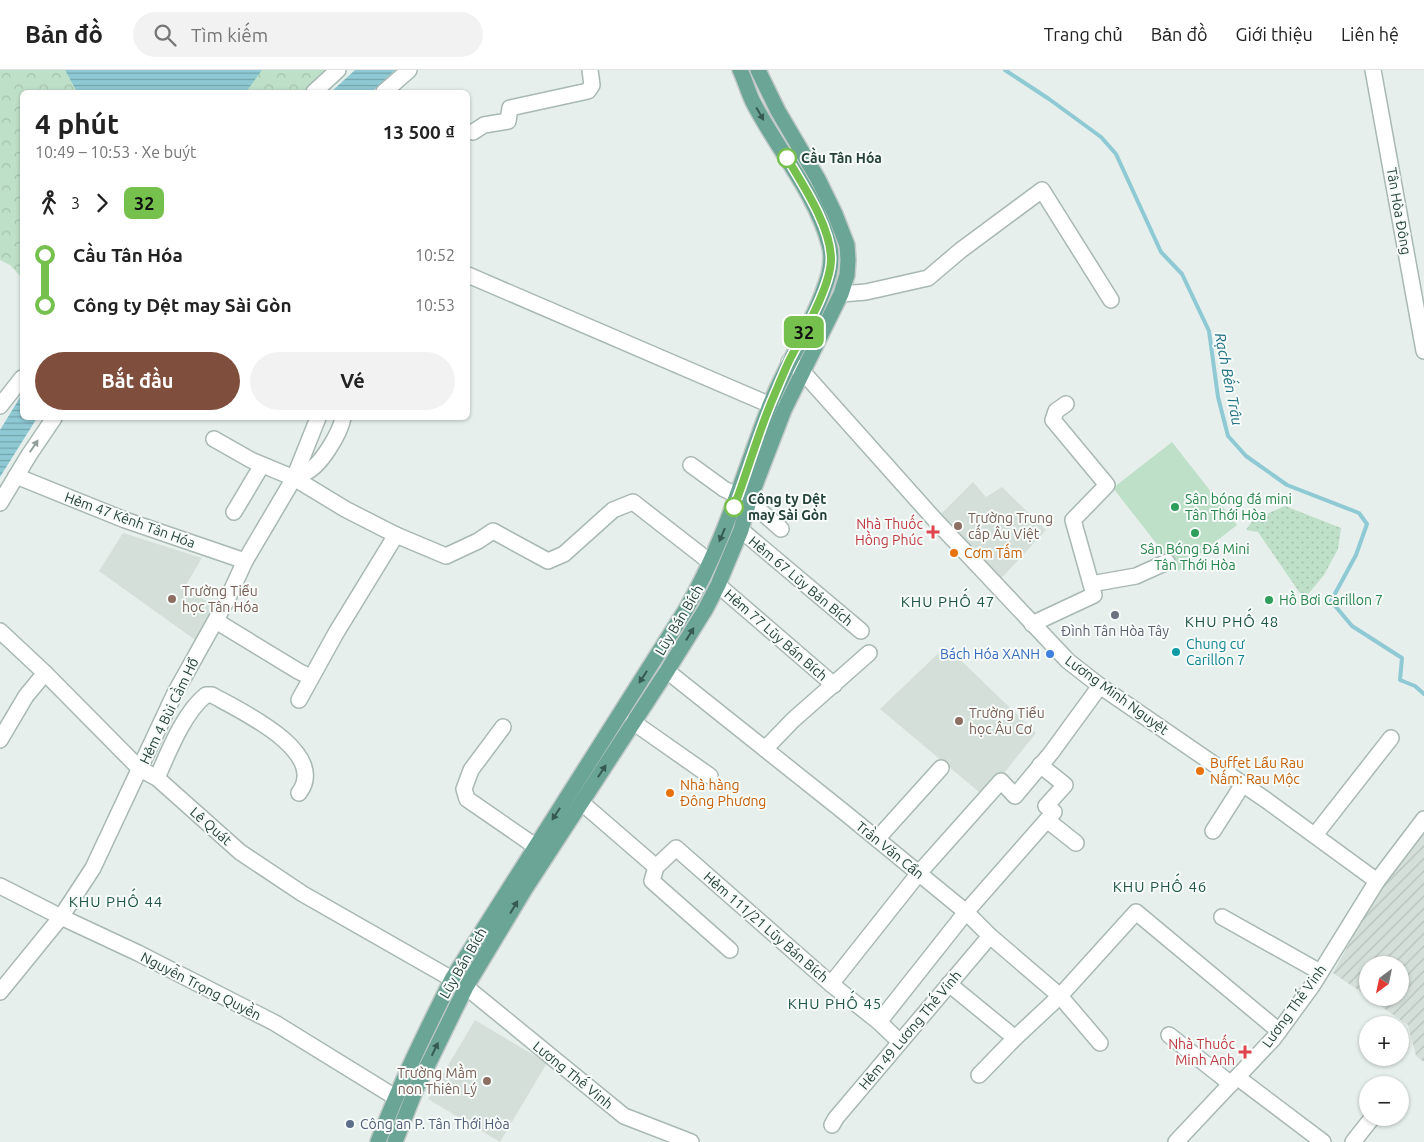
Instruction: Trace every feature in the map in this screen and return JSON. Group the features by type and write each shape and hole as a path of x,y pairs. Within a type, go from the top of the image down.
{"main road":[{"name":"Lũy Bán Bích","path":"378,1142 395,1097 452,979 702,582 710,562 744,498 777,407 789,362 815,310 829,274 831,260 830,245 815,206 752,101 740,70"},
{"name":"Lũy Bán Bích","path":"761,71 778,111 818,179 835,214 847,246 848,260 847,275 841,294 802,371 777,407"},
{"name":"Lũy Bán Bích","path":"395,1142 416,1089 466,988 525,889 705,610 718,585 741,530 744,498"}],"street":[{"path":"316,90 338,70"},
{"path":"386,90 409,70"},
{"path":"473,132 484,125 508,121 510,108 588,90 592,85 590,70"},
{"name":"Tân Hòa Đông","path":"1373,70 1424,351"},
{"path":"841,294 866,292 928,278 961,250 1042,190 1111,300"},
{"path":"470,276 777,407"},
{"name":"Lương Minh Nguyệt","path":"789,362 802,371 936,521 1068,661 1100,686 1244,784 1377,881"},
{"path":"0,406 20,381"},
{"path":"1032,624 1094,595 1073,520 1107,485 1053,420 1056,411 1066,404"},
{"path":"0,503 53,420"},
{"name":"Hẻm 4 Bùi Cầm Hổ","path":"0,992 61,917 93,868 175,693 216,621 245,561 295,476 317,420"},
{"path":"295,476 312,468 322,458 342,426 343,420"},
{"path":"214,439 262,464 295,476 346,509 396,535 446,556 478,541 493,531 548,561 564,554 612,510 633,502 710,562"},
{"path":"234,512 262,464"},
{"path":"691,465 724,489 744,498 782,529"},
{"name":"Hẻm 47 Kênh Tân Hóa","path":"16,476 125,520 245,561"},
{"name":"Hẻm 67 Lũy Bán Bích","path":"741,530 861,631"},
{"path":"299,700 336,633 396,535"},
{"path":"1091,584 1136,576 1167,562"},
{"name":"Hẻm 77 Lũy Bán Bích","path":"718,585 834,685"},
{"path":"216,621 298,671 308,676 312,675"},
{"name":"Lê Quát","path":"0,631 45,673 140,769 157,778 240,852 303,894 466,988"},
{"path":"766,749 793,720 869,653"},
{"name":"Trần Văn Cẩn","path":"667,670 966,912 990,936 1060,996 1100,1043"},
{"path":"0,740 26,696 45,673"},
{"path":"830,984 919,873 1001,781 1015,796 1100,686"},
{"path":"157,778 169,749 191,710 206,695 212,695 272,729 289,744 305,765 304,787 299,793"},
{"path":"633,722 710,776"},
{"path":"503,727 471,770 464,789 465,794 467,799 488,815 536,846"},
{"path":"1315,835 1391,738"},
{"path":"1040,765 1065,785 1046,806 1050,816 1076,843"},
{"path":"877,840 941,768"},
{"path":"1213,831 1244,784"},
{"path":"582,802 656,867 652,881 730,950"},
{"path":"879,1022 966,912 1050,816"},
{"name":"Lương Thế Vinh","path":"1176,1142 1279,1031 1312,986 1377,881 1424,819"},
{"name":"Hẻm 111/21 Lũy Bán Bích","path":"656,867 676,848 830,984 879,1022 900,1042"},
{"name":"Nguyễn Trọng Quyền","path":"0,886 138,953 274,1023 395,1097"},
{"path":"979,1075 1014,1038 1060,996 1136,912 1279,1031"},
{"path":"1222,917 1320,972"},
{"name":"Hẻm 49 Lương Thế Vinh","path":"832,1125 990,936"},
{"path":"949,984 1014,1038"},
{"name":"Lương Thế Vinh","path":"466,988 624,1116 691,1142"},
{"path":"1169,1035 1324,1142"},
{"path":"1353,1142 1366,1126"}],"shaded area":[{"path":"973,482 986,497 1002,487 1046,530 997,583 935,520"},
{"name":"Trường Tiểu học Tân Hóa","path":"123,533 202,558 184,588 225,611 205,647 99,571"},
{"name":"Trường Tiểu học Âu Cơ","path":"946,646 1036,733 985,797 880,709"},
{"path":"1424,834 1424,1062 1416,1056 1409,1029 1409,1016 1395,1016 1381,1006 1409,1006 1409,956 1359,956 1359,991 1333,973 1385,878"},
{"name":"Trường Mầm non Thiên Lý","path":"475,1020 547,1063 500,1142 428,1099"}],"green space":[{"path":"0,70 327,70 305,90 20,90 20,276 10,265 0,260"},
{"name":"Sân bóng đá mini Tân Thới Hòa","path":"1172,442 1237,525 1178,571 1113,488"},
{"path":"1285,506 1341,528 1338,549 1324,575 1304,599 1258,532 1246,530 1253,520"}],"water":[{"path":"65,70 262,70 247,90 76,90"},
{"path":"355,70 395,70 374,90 333,90"},
{"path":"20,397 20,420 36,420 0,477 0,430"}],"waterway":[{"name":"Rạch Bến Trâu","path":"1005,70 1101,137 1116,154 1161,252 1182,274 1209,331 1218,397 1228,436 1246,456 1287,485 1359,513 1367,524 1356,555 1331,601 1352,626 1402,658 1400,680 1415,686 1424,694"}],"bus line":[{"name":"32","path":"734,507 770,405 815,310 829,274 831,260 830,245 815,206 787,158"}],"place":[{"name":"Cầu Tân Hóa","path":"787,158"},
{"name":"Công ty Dệt may Sài Gòn","path":"734,507"},
{"name":"Sân bóng đá mini Tân Thới Hòa","path":"1175,507"},
{"name":"Trường Trung cấp Âu Việt","path":"958,526"},
{"name":"Nhà Thuốc Hồng Phúc","path":"933,532"},
{"name":"Sân Bóng Đá Mini Tân Thới Hòa","path":"1195,533"},
{"name":"Cơm Tấm","path":"954,553"},
{"name":"Trường Tiểu học Tân Hóa","path":"172,599"},
{"name":"Hồ Bơi Carillon 7","path":"1269,600"},
{"name":"Đình Tân Hòa Tây","path":"1115,615"},
{"name":"Chung cư Carillon 7","path":"1176,652"},
{"name":"Bách Hóa XANH","path":"1050,654"},
{"name":"Trường Tiểu học Âu Cơ","path":"959,721"},
{"name":"Buffet Lẩu Rau Nấm: Rau Mộc","path":"1200,771"},
{"name":"Nhà hàng Đông Phương","path":"670,793"},
{"name":"Nhà Thuốc Minh Anh","path":"1245,1052"},
{"name":"Trường Mầm non Thiên Lý","path":"487,1081"},
{"name":"Công an P. Tân Thới Hòa","path":"350,1124"}],"district":[{"name":"KHU PHỐ 47","path":"948,601"},
{"name":"KHU PHỐ 48","path":"1232,621"},
{"name":"KHU PHỐ 46","path":"1160,886"},
{"name":"KHU PHỐ 44","path":"116,901"},
{"name":"KHU PHỐ 45","path":"835,1003"}]}
